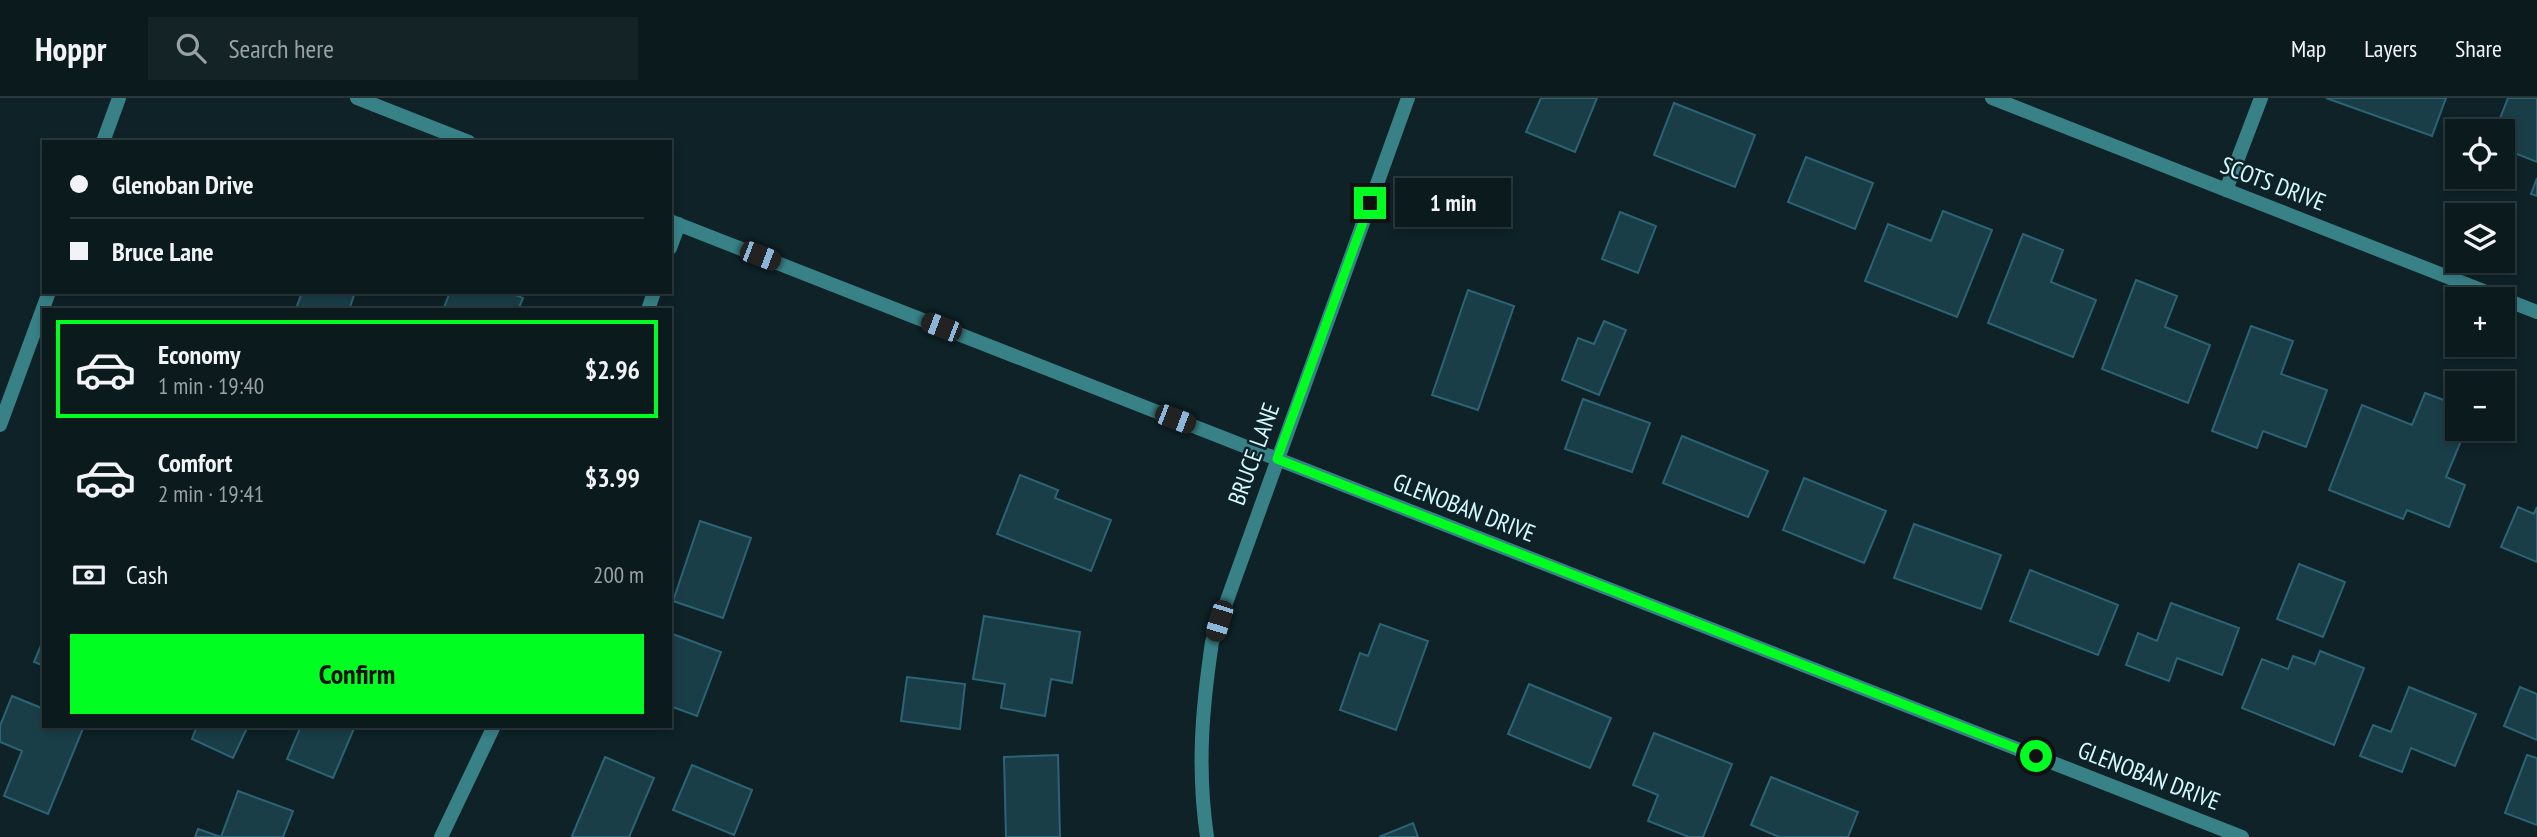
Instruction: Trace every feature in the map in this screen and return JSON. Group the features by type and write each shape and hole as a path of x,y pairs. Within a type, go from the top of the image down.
{"street":[{"path":"104,140 119,98"},
{"path":"357,98 464,140"},
{"name":"BRUCE LANE","path":"1207,837 1200,771 1201,716 1212,642 1408,98"},
{"name":"SCOTS DRIVE","path":"1992,98 2537,313"},
{"path":"2226,190 2261,98"},
{"name":"GLENOBAN DRIVE","path":"675,223 2242,837"},
{"path":"0,425 42,309"},
{"path":"442,837 493,728"}],"building":[{"path":"1541,98 1597,98 1575,152 1526,132"},
{"path":"2326,98 2446,98 2432,136"},
{"path":"2508,98 2537,98 2537,162 2515,153 2515,119 2500,119"},
{"path":"1674,103 1755,135 1735,187 1654,155"},
{"path":"1806,157 1873,183 1855,229 1788,202"},
{"path":"2537,178 2537,196 2531,194"},
{"path":"1943,211 1992,230 1957,317 1865,281 1888,224 1931,241"},
{"path":"1620,212 1656,226 1638,273 1602,259"},
{"path":"2023,234 2063,250 2051,282 2096,300 2073,357 1988,323"},
{"path":"2136,280 2177,296 2165,327 2210,345 2188,403 2102,369"},
{"path":"1468,290 1514,306 1478,410 1432,395"},
{"path":"301,294 354,294 350,308 297,306"},
{"path":"449,294 513,294 523,298 519,308 444,308"},
{"path":"1604,321 1626,330 1599,395 1562,380 1578,338 1594,344"},
{"path":"2251,326 2293,341 2281,374 2327,390 2306,447 2263,431 2257,448 2212,431"},
{"path":"2425,393 2445,400 2445,441 2461,441 2446,477 2465,485 2449,527 2407,510 2403,519 2329,490 2362,405 2412,425"},
{"path":"1583,399 1650,423 1632,472 1565,449"},
{"path":"1682,436 1768,471 1748,517 1663,483"},
{"path":"1020,475 1058,490 1055,498 1111,520 1091,571 997,534"},
{"path":"1804,478 1886,511 1864,563 1783,530"},
{"path":"2518,507 2534,514 2537,507 2537,562 2501,547"},
{"path":"700,521 751,538 723,618 673,601"},
{"path":"1914,524 2001,555 1981,609 1894,578"},
{"path":"2299,564 2345,582 2323,637 2277,619"},
{"path":"2030,570 2118,605 2098,655 2010,621"},
{"path":"2171,603 2239,628 2222,675 2177,658 2169,681 2126,665 2138,633 2157,641"},
{"path":"984,616 1080,632 1072,683 1051,679 1045,716 1001,708 1005,684 973,679"},
{"path":"1380,624 1428,641 1396,730 1340,710 1360,653 1368,656"},
{"path":"672,634 721,652 697,716 672,707"},
{"path":"42,643 42,665 34,662"},
{"path":"2320,651 2364,668 2334,745 2242,708 2262,659 2288,669 2293,656 2315,664"},
{"path":"907,677 965,684 960,729 901,721"},
{"path":"1529,684 1611,718 1590,768 1508,734"},
{"path":"2409,687 2476,714 2455,766 2411,748 2402,772 2360,756 2373,725 2391,732"},
{"path":"2520,687 2537,694 2537,740 2504,726"},
{"path":"12,696 42,708 42,728 83,728 48,814 4,796 22,751 0,742 0,726"},
{"path":"196,728 247,728 233,758 192,739"},
{"path":"300,728 354,728 333,778 287,759"},
{"path":"1654,733 1732,764 1703,837 1689,837 1648,821 1658,795 1633,785"},
{"path":"1058,755 1060,837 1006,837 1004,757"},
{"path":"2527,755 2537,758 2537,825 2505,813"},
{"path":"605,757 654,778 629,837 572,836"},
{"path":"692,765 752,790 734,835 673,810"},
{"path":"1771,777 1858,812 1848,837 1779,837 1751,825"},
{"path":"238,791 293,811 283,837 221,837"},
{"path":"1413,823 1418,837 1379,837"},
{"path":"198,829 221,837 195,837"}],"route":[{"path":"1370,203 1277,459 2036,756"}]}
